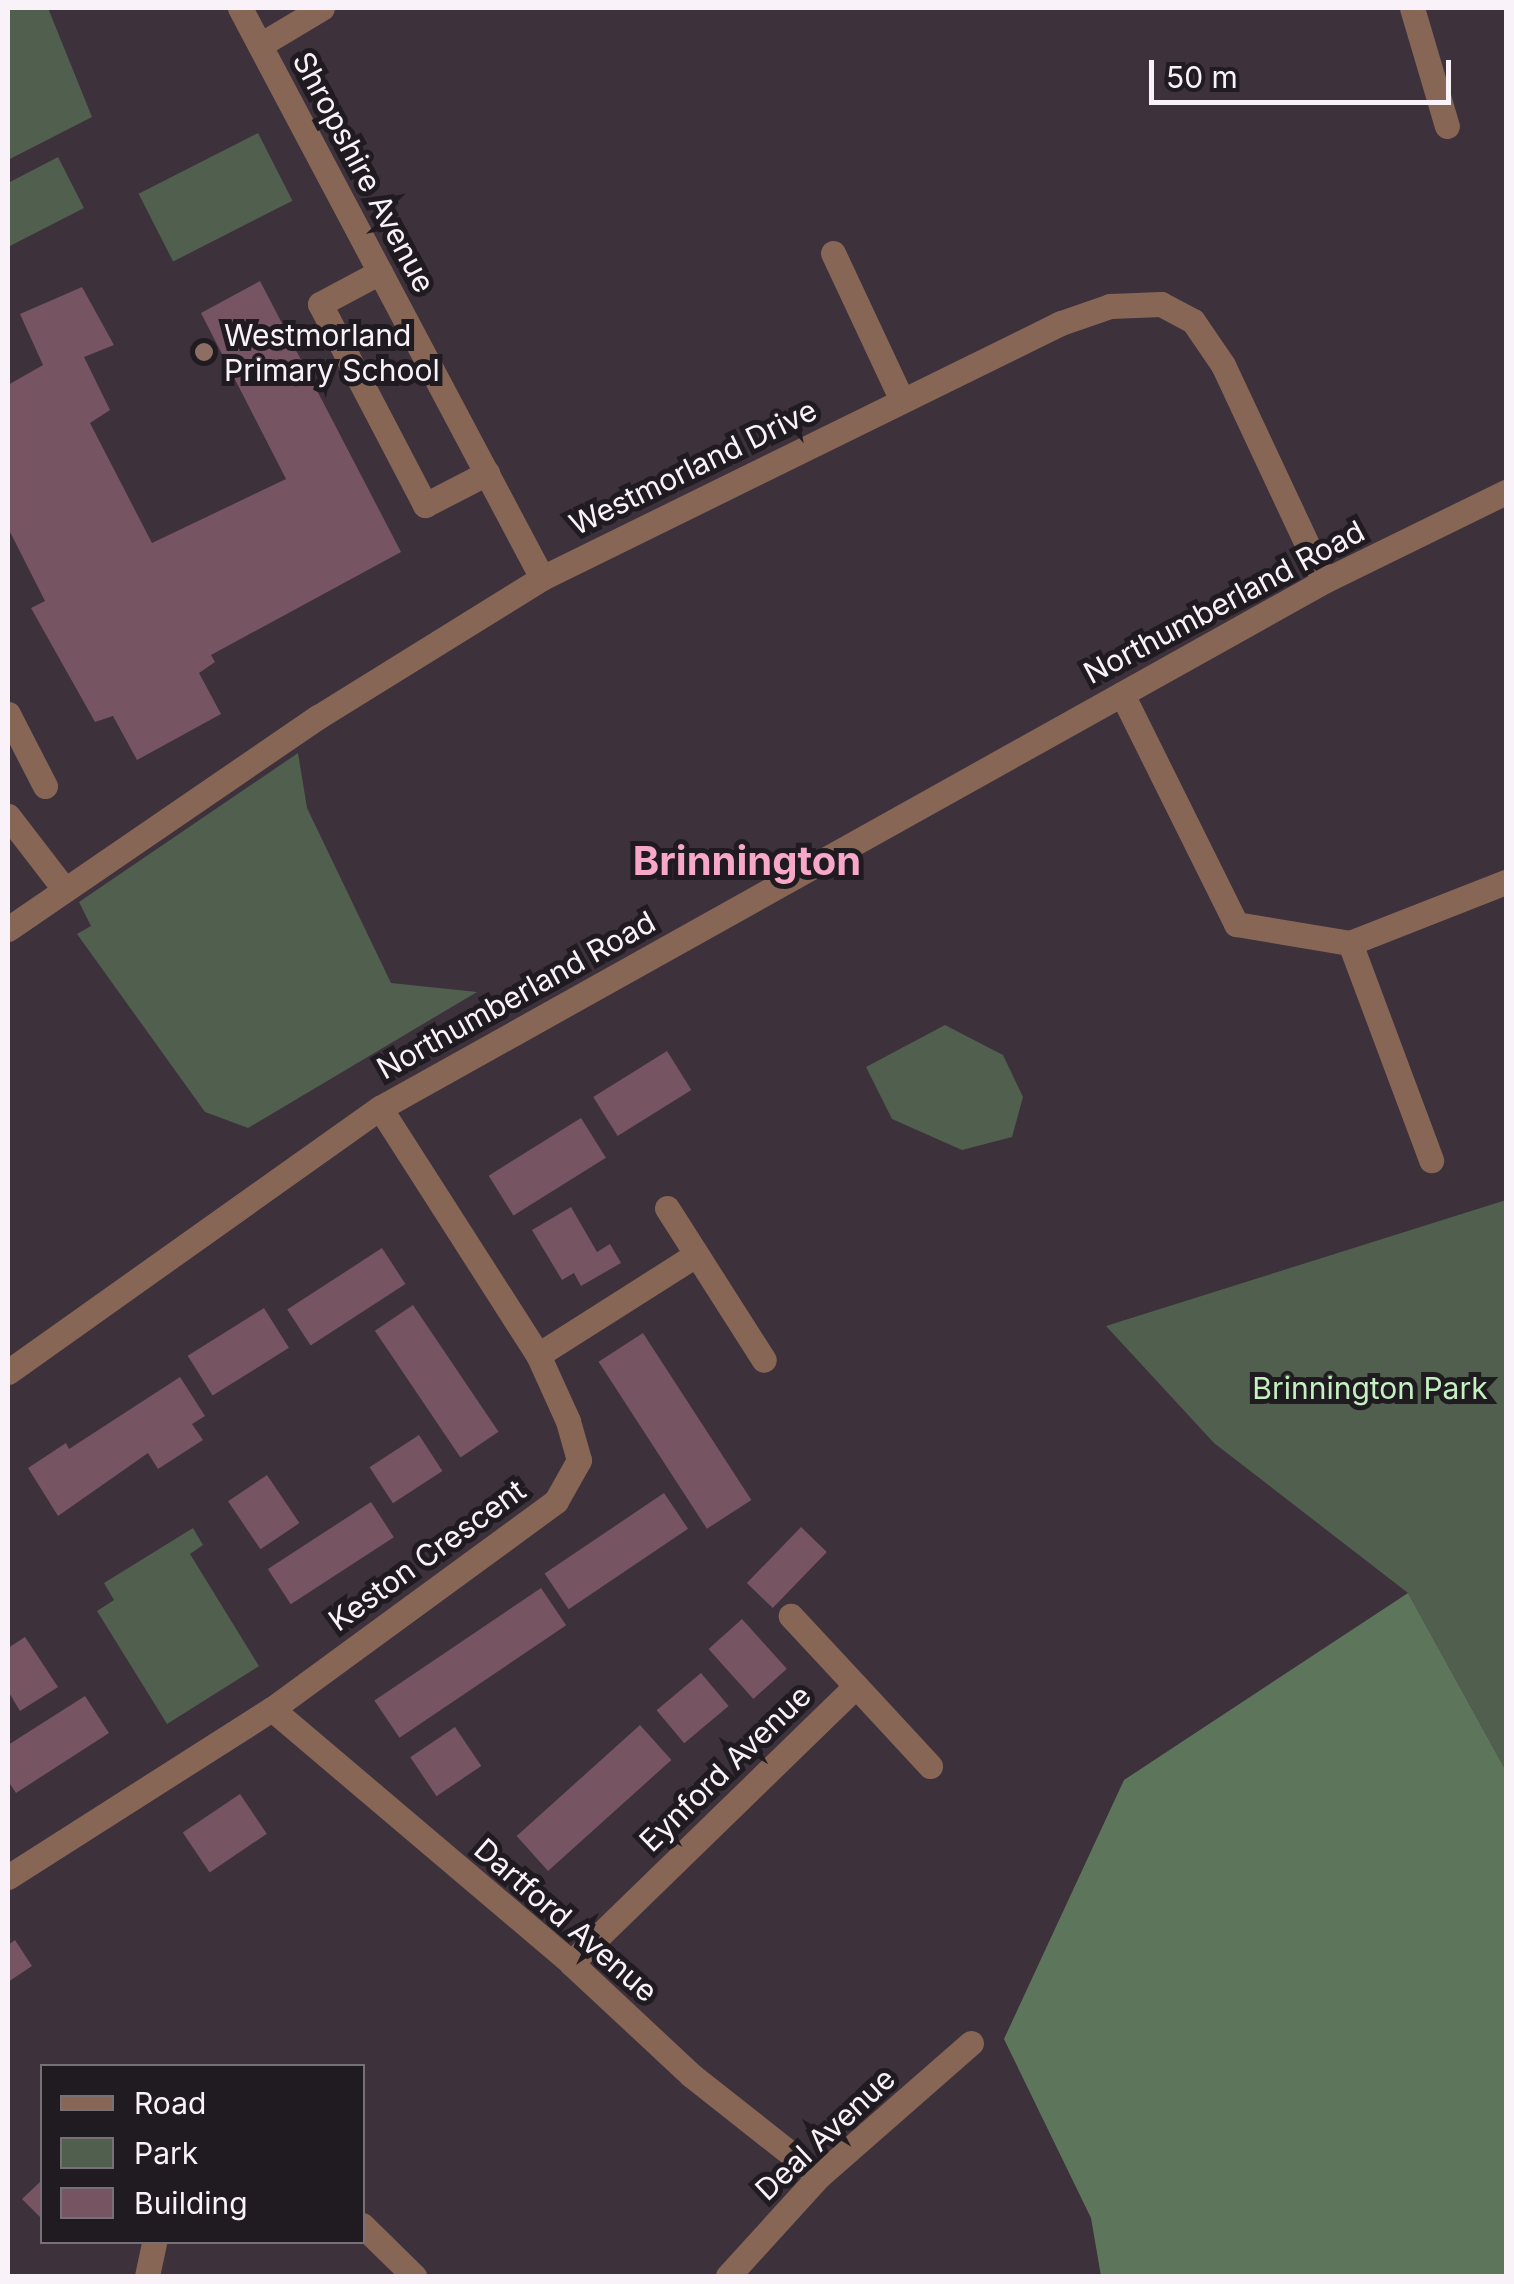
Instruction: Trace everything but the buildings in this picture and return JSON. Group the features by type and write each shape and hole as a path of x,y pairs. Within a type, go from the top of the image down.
{"street":[{"name":"Shropshire Avenue","path":"240,8 542,578"},
{"path":"260,44 322,8"},
{"path":"1412,8 1448,126"},
{"path":"833,253 902,400"},
{"path":"380,272 320,304 425,505 486,472"},
{"name":"Westmorland Drive","path":"8,930 318,717 542,578 1061,323 1110,306 1161,304 1193,321 1223,365 1324,581"},
{"name":"Northumberland Road","path":"8,1372 380,1108 1324,581 1506,492"},
{"path":"1122,694 1236,924 1350,943 1506,882"},
{"path":"8,714 46,786"},
{"path":"8,816 64,890"},
{"path":"1350,943 1430,1160"},
{"name":"Keston Crescent","path":"8,1878 272,1709 556,1501 579,1460 568,1421 538,1355 380,1108"},
{"path":"667,1208 694,1256 764,1360"},
{"path":"538,1355 694,1256"},
{"name":"Eynford Avenue","path":"570,1963 856,1686 791,1616"},
{"path":"856,1686 930,1766"},
{"name":"Dartford Avenue","path":"272,1709 570,1963 691,2075 819,2176"},
{"name":"Deal Avenue","path":"728,2276 819,2176 971,2043"},
{"path":"365,2228 414,2276"},
{"path":"147,2276 154,2244"}],"green space":[{"path":"8,8 48,8 92,117 8,160"},
{"path":"258,133 293,201 173,262 139,194"},
{"path":"58,157 84,208 8,247 8,183"},
{"path":"298,753 307,808 391,983 477,992 248,1128 205,1112 77,934 91,926 79,902"},
{"path":"945,1025 1003,1055 1023,1097 1012,1137 962,1150 892,1119 866,1067"},
{"name":"Brinnington Park","path":"1506,1200 1506,1771 1408,1593 1214,1443 1106,1326"},
{"path":"193,1528 203,1545 190,1554 259,1666 167,1724 97,1611 114,1600 104,1583"},
{"path":"1408,1593 1506,1771 1506,2276 1101,2276 1091,2218 1004,2039 1124,1780"}],"place":[{"name":"Westmorland Primary School","path":"204,352"}],"district":[{"name":"Brinnington","path":"747,861"}]}
